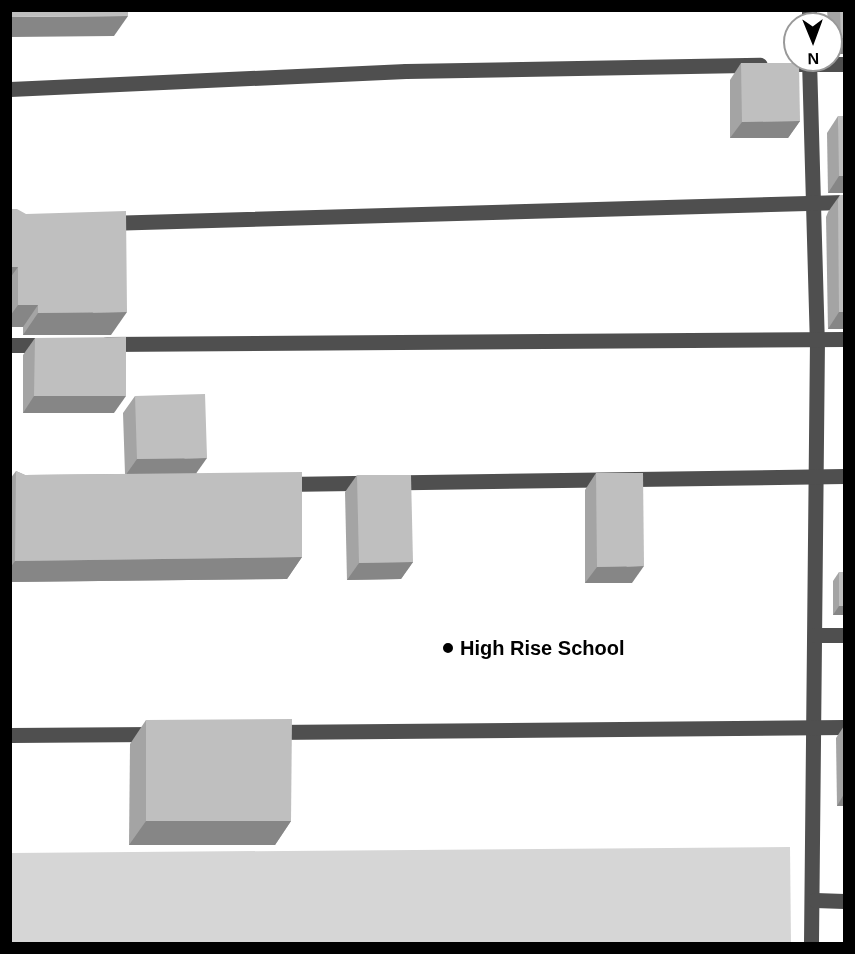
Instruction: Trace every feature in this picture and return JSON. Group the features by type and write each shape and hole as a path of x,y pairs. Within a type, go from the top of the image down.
{"street":[{"path":"10,88 406,70 783,65"},
{"path":"809,72 815,202 817,339 815,900 812,944"},
{"path":"93,224 844,202"},
{"path":"93,344 844,339"},
{"path":"10,345 70,344"},
{"path":"271,484 844,476"},
{"path":"815,635 844,635"},
{"path":"259,733 844,727"},
{"path":"10,735 176,733"},
{"path":"815,900 844,901"}],"shaded area":[{"path":"790,847 791,943 12,943 11,853"}],"building":[{"path":"10,10 128,10 128,16 10,17"},
{"path":"840,10 844,10 844,38 843,12"},
{"path":"741,63 783,63 783,72 799,72 800,121 742,122"},
{"path":"838,116 844,116 844,176 839,176"},
{"path":"840,195 844,195 844,312 839,312 838,200"},
{"path":"10,209 17,209 26,214 126,211 127,312 38,313 38,305 18,305 18,267 10,267"},
{"path":"126,337 126,396 34,396 35,338"},
{"path":"205,394 207,458 137,459 135,396"},
{"path":"16,471 25,475 302,472 302,557 15,561"},
{"path":"596,473 643,473 644,566 597,567"},
{"path":"357,475 411,475 413,562 359,563"},
{"path":"839,572 844,572 844,606 839,606"},
{"path":"292,719 291,821 146,821 146,720"}],"place":[{"name":"High Rise School","path":"448,648"}]}
